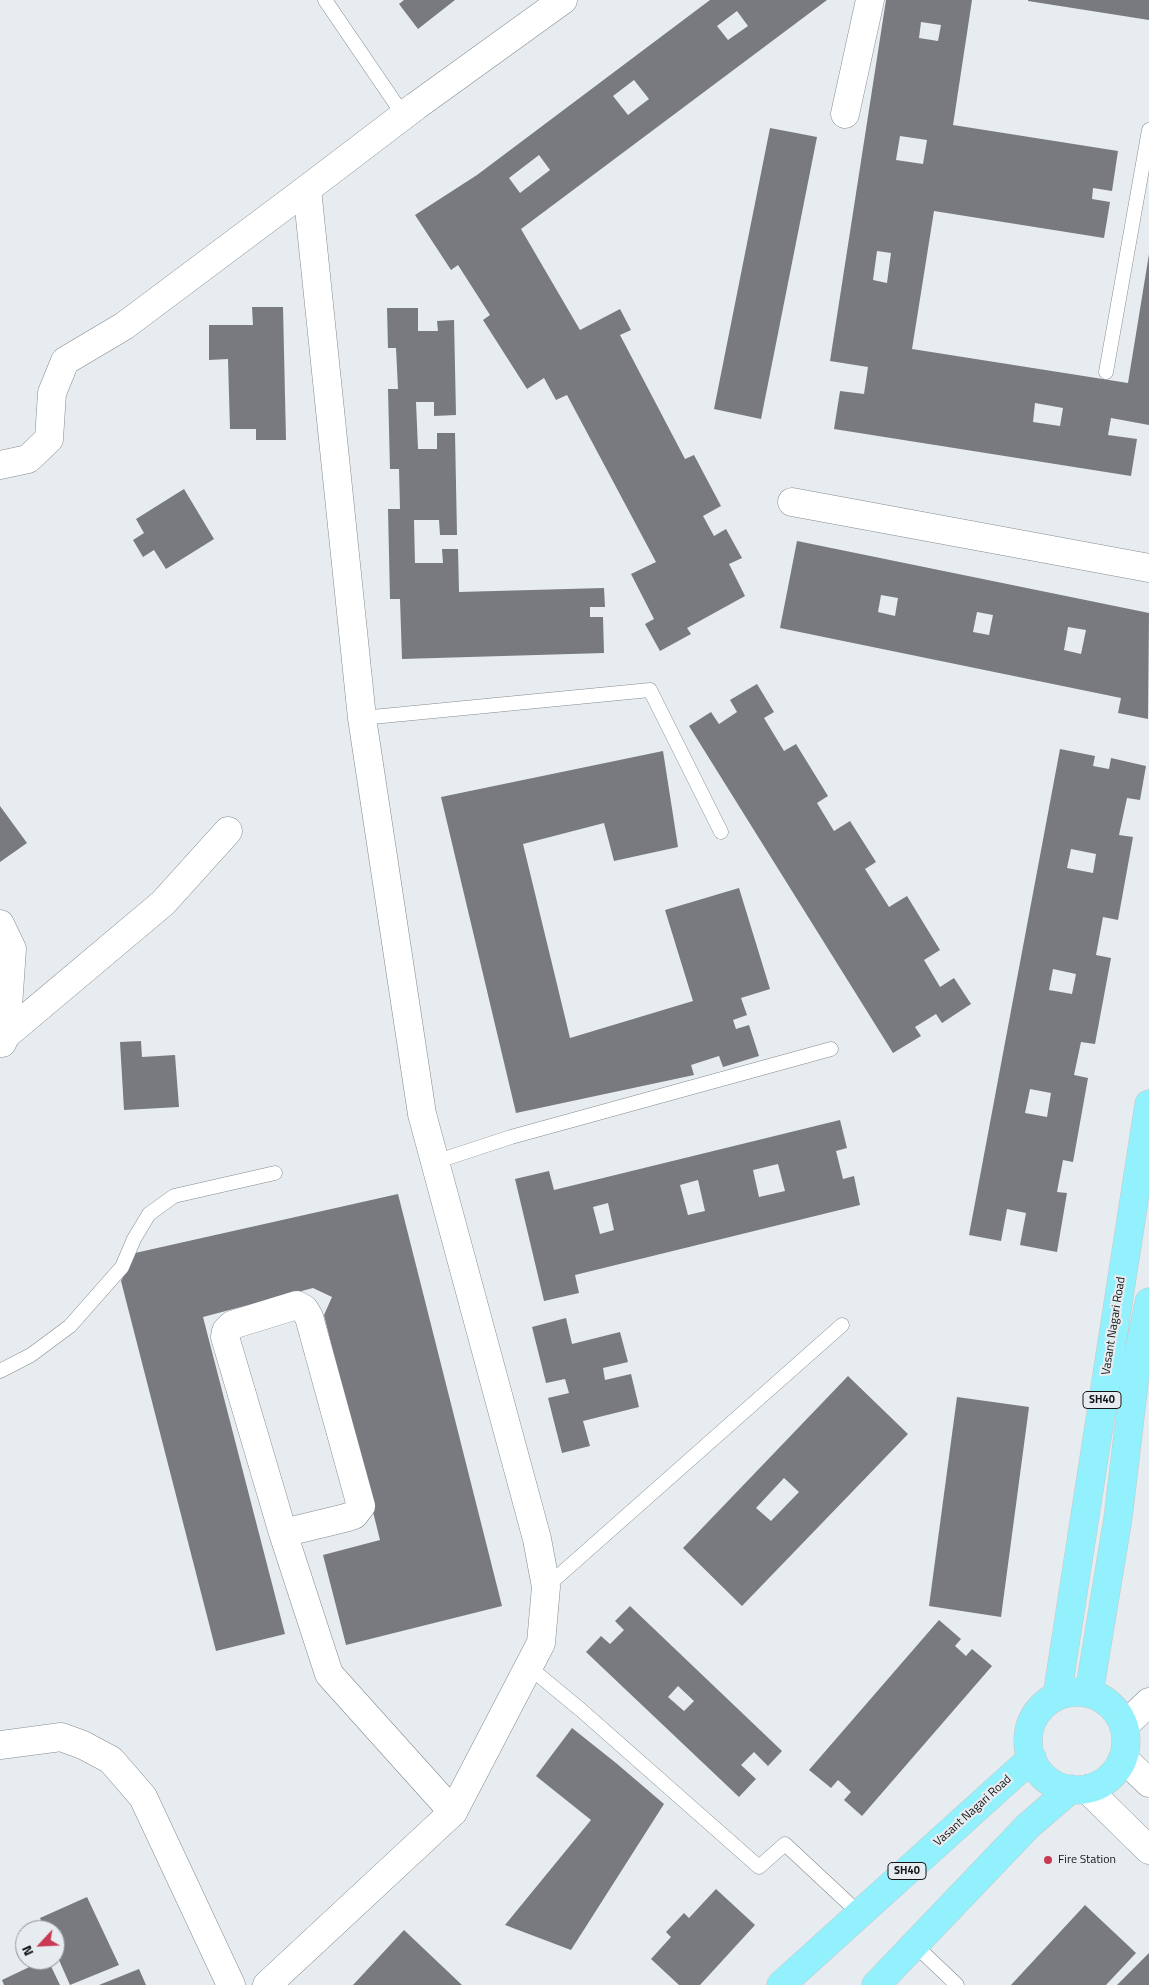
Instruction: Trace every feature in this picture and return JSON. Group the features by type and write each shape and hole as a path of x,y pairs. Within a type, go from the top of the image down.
{"main road":[{"name":"Vasant Nagari Road","path":"1057,1696 1149,1104"},
{"name":"SH40","path":"1089,1693 1118,1518 1136,1367 1149,1302"},
{"path":"876,1985 1028,1826 1079,1789 1103,1783 1115,1772 1123,1758 1126,1742 1124,1726 1116,1711 1104,1700 1089,1693 1073,1692 1057,1696 1045,1704 1036,1715 1030,1729 1029,1743 1032,1758 1038,1769 1047,1779 1058,1786 1079,1789"},
{"name":"Vasant Nagari Road","path":"782,1985 1032,1758"}],"street":[{"path":"0,465 28,459 50,439 52,392 65,361 124,326 404,116 563,0"},
{"path":"845,114 870,0"},
{"path":"267,1985 453,1812 542,1644 546,1587 537,1539 422,1114 362,718 307,189"},
{"path":"792,502 1149,568"},
{"path":"3,1041 163,903 228,831"},
{"path":"0,924 12,949 3,1041"},
{"path":"283,1532 354,1515 361,1506 309,1317 304,1309 297,1305 232,1325 226,1331 225,1337 283,1532 329,1674 453,1812"},
{"path":"1124,1726 1149,1702"},
{"path":"0,1745 61,1738 83,1745 111,1760 143,1798 231,1985"},
{"path":"1123,1758 1149,1783"},
{"path":"1079,1789 1149,1850"}],"lane":[{"path":"325,0 404,116"},
{"path":"1106,372 1142,205 1149,130"},
{"path":"362,718 650,690 721,832"},
{"path":"435,1162 510,1137 831,1049"},
{"path":"0,1371 31,1355 70,1326 122,1267 134,1239 149,1214 168,1200 174,1196 276,1173"},
{"path":"546,1587 842,1325"},
{"path":"529,1667 581,1710 759,1867 785,1844 860,1914"},
{"path":"915,1945 957,1985"}],"building":[{"path":"404,0 455,0 418,29 399,4"},
{"path":"710,0 827,0 521,229 580,330 620,309 631,330 620,335 685,459 694,455 721,506 703,516 714,536 726,529 742,558 729,564 745,596 687,628 691,634 660,651 645,624 654,619 631,574 656,562 567,395 556,400 544,378 527,389 483,320 490,315 458,265 451,270 415,215 477,175","holes":["737,11 748,26 728,40 717,26","634,80 649,99 628,115 613,96","539,155 550,170 520,193 509,178"]},
{"path":"886,0 972,0 953,125 1118,151 1112,191 1093,188 1092,199 1110,202 1104,238 934,211 912,349 1128,383 1149,254 1149,425 1111,418 1108,435 1137,439 1131,476 834,429 840,391 864,394 868,367 830,361","holes":["921,22 941,25 938,41 919,38","900,136 927,140 923,164 896,160","877,251 891,253 887,283 873,280","1035,403 1063,408 1060,426 1033,422"]},
{"path":"1149,0 1149,20 1028,1"},
{"path":"770,128 817,137 761,419 714,409"},
{"path":"252,307 283,307 286,440 256,440 256,429 230,429 228,359 209,360 209,325 253,325"},
{"path":"387,308 418,308 418,331 438,331 437,321 454,320 456,415 434,416 434,402 416,402 418,449 437,449 437,433 455,433 457,535 440,535 439,520 414,520 415,563 443,563 442,549 458,549 459,592 604,588 605,607 590,607 590,617 603,617 604,653 402,659 400,599 390,599 388,509 400,509 399,469 390,469 388,389 398,389 396,348 388,348"},
{"path":"184,489 214,539 166,569 154,550 143,557 133,540 144,533 136,519"},
{"path":"797,541 1149,613 1148,719 1118,713 1121,698 780,628","holes":["881,595 898,598 895,616 878,612","977,612 993,615 989,635 973,632","1068,627 1086,630 1081,654 1064,650"]},
{"path":"757,684 774,712 764,718 784,751 796,744 828,796 817,803 834,831 850,821 876,862 865,869 889,907 907,896 940,950 924,960 940,987 954,978 971,1004 942,1023 936,1014 915,1027 921,1036 893,1053 689,726 711,712 719,724 737,712 730,700"},
{"path":"1060,749 1095,756 1093,766 1109,769 1111,758 1146,766 1140,800 1127,798 1119,835 1133,837 1118,920 1103,917 1096,955 1111,958 1095,1044 1081,1042 1074,1075 1088,1078 1073,1162 1063,1160 1057,1192 1067,1193 1057,1252 1020,1245 1026,1213 1007,1209 1001,1241 969,1235","holes":["1071,849 1096,854 1093,873 1067,868","1053,969 1076,974 1072,994 1049,990","1030,1089 1051,1093 1047,1117 1025,1113"]},
{"path":"663,751 678,847 614,861 604,823 523,844 570,1038 693,1001 665,910 739,888 770,989 741,998 747,1015 733,1020 736,1029 749,1025 759,1056 723,1067 719,1056 691,1065 694,1075 516,1113 441,797"},
{"path":"0,806 27,843 0,862"},
{"path":"141,1041 142,1057 175,1055 179,1107 124,1110 120,1042"},
{"path":"840,1120 847,1148 836,1151 843,1179 854,1176 860,1205 575,1275 579,1293 544,1301 515,1179 549,1171 554,1190","holes":["778,1164 785,1191 759,1197 753,1170","698,1180 705,1211 688,1215 680,1185","608,1203 614,1230 600,1234 593,1207"]},
{"path":"398,1194 502,1606 346,1645 323,1555 380,1540 324,1315 332,1297 313,1288 203,1317 285,1634 216,1651 121,1281 135,1253"},
{"path":"566,1318 572,1344 620,1332 628,1362 603,1368 605,1380 631,1374 639,1407 583,1421 590,1446 562,1453 548,1398 569,1393 565,1379 546,1383 532,1327"},
{"path":"848,1376 908,1434 742,1606 683,1548","holes":["784,1478 799,1492 771,1521 756,1508"]},
{"path":"957,1397 1029,1407 1001,1617 929,1606"},
{"path":"630,1606 782,1751 768,1766 754,1752 741,1765 756,1779 739,1797 586,1652 601,1636 610,1644 624,1630 615,1621","holes":["678,1686 694,1701 684,1711 668,1697"]},
{"path":"939,1620 961,1639 955,1646 966,1656 972,1649 992,1666 862,1816 844,1800 851,1792 838,1780 831,1788 809,1770"},
{"path":"572,1728 664,1804 571,1950 505,1925 591,1820 536,1776"},
{"path":"716,1889 755,1925 700,1985 679,1985 651,1959 671,1937 666,1932 684,1913 689,1918"},
{"path":"87,1897 119,1965 70,1985 63,1970 65,1970 65,1920 41,1920 40,1918"},
{"path":"1085,1905 1136,1953 1106,1985 1011,1985"},
{"path":"404,1930 462,1985 353,1985"},
{"path":"1149,1953 1149,1985 1117,1985"},
{"path":"139,1969 146,1985 99,1985"},
{"path":"23,1970 53,1970 60,1985 4,1985 2,1980"}],"place":[{"name":"Fire Station","path":"1048,1860"}]}
